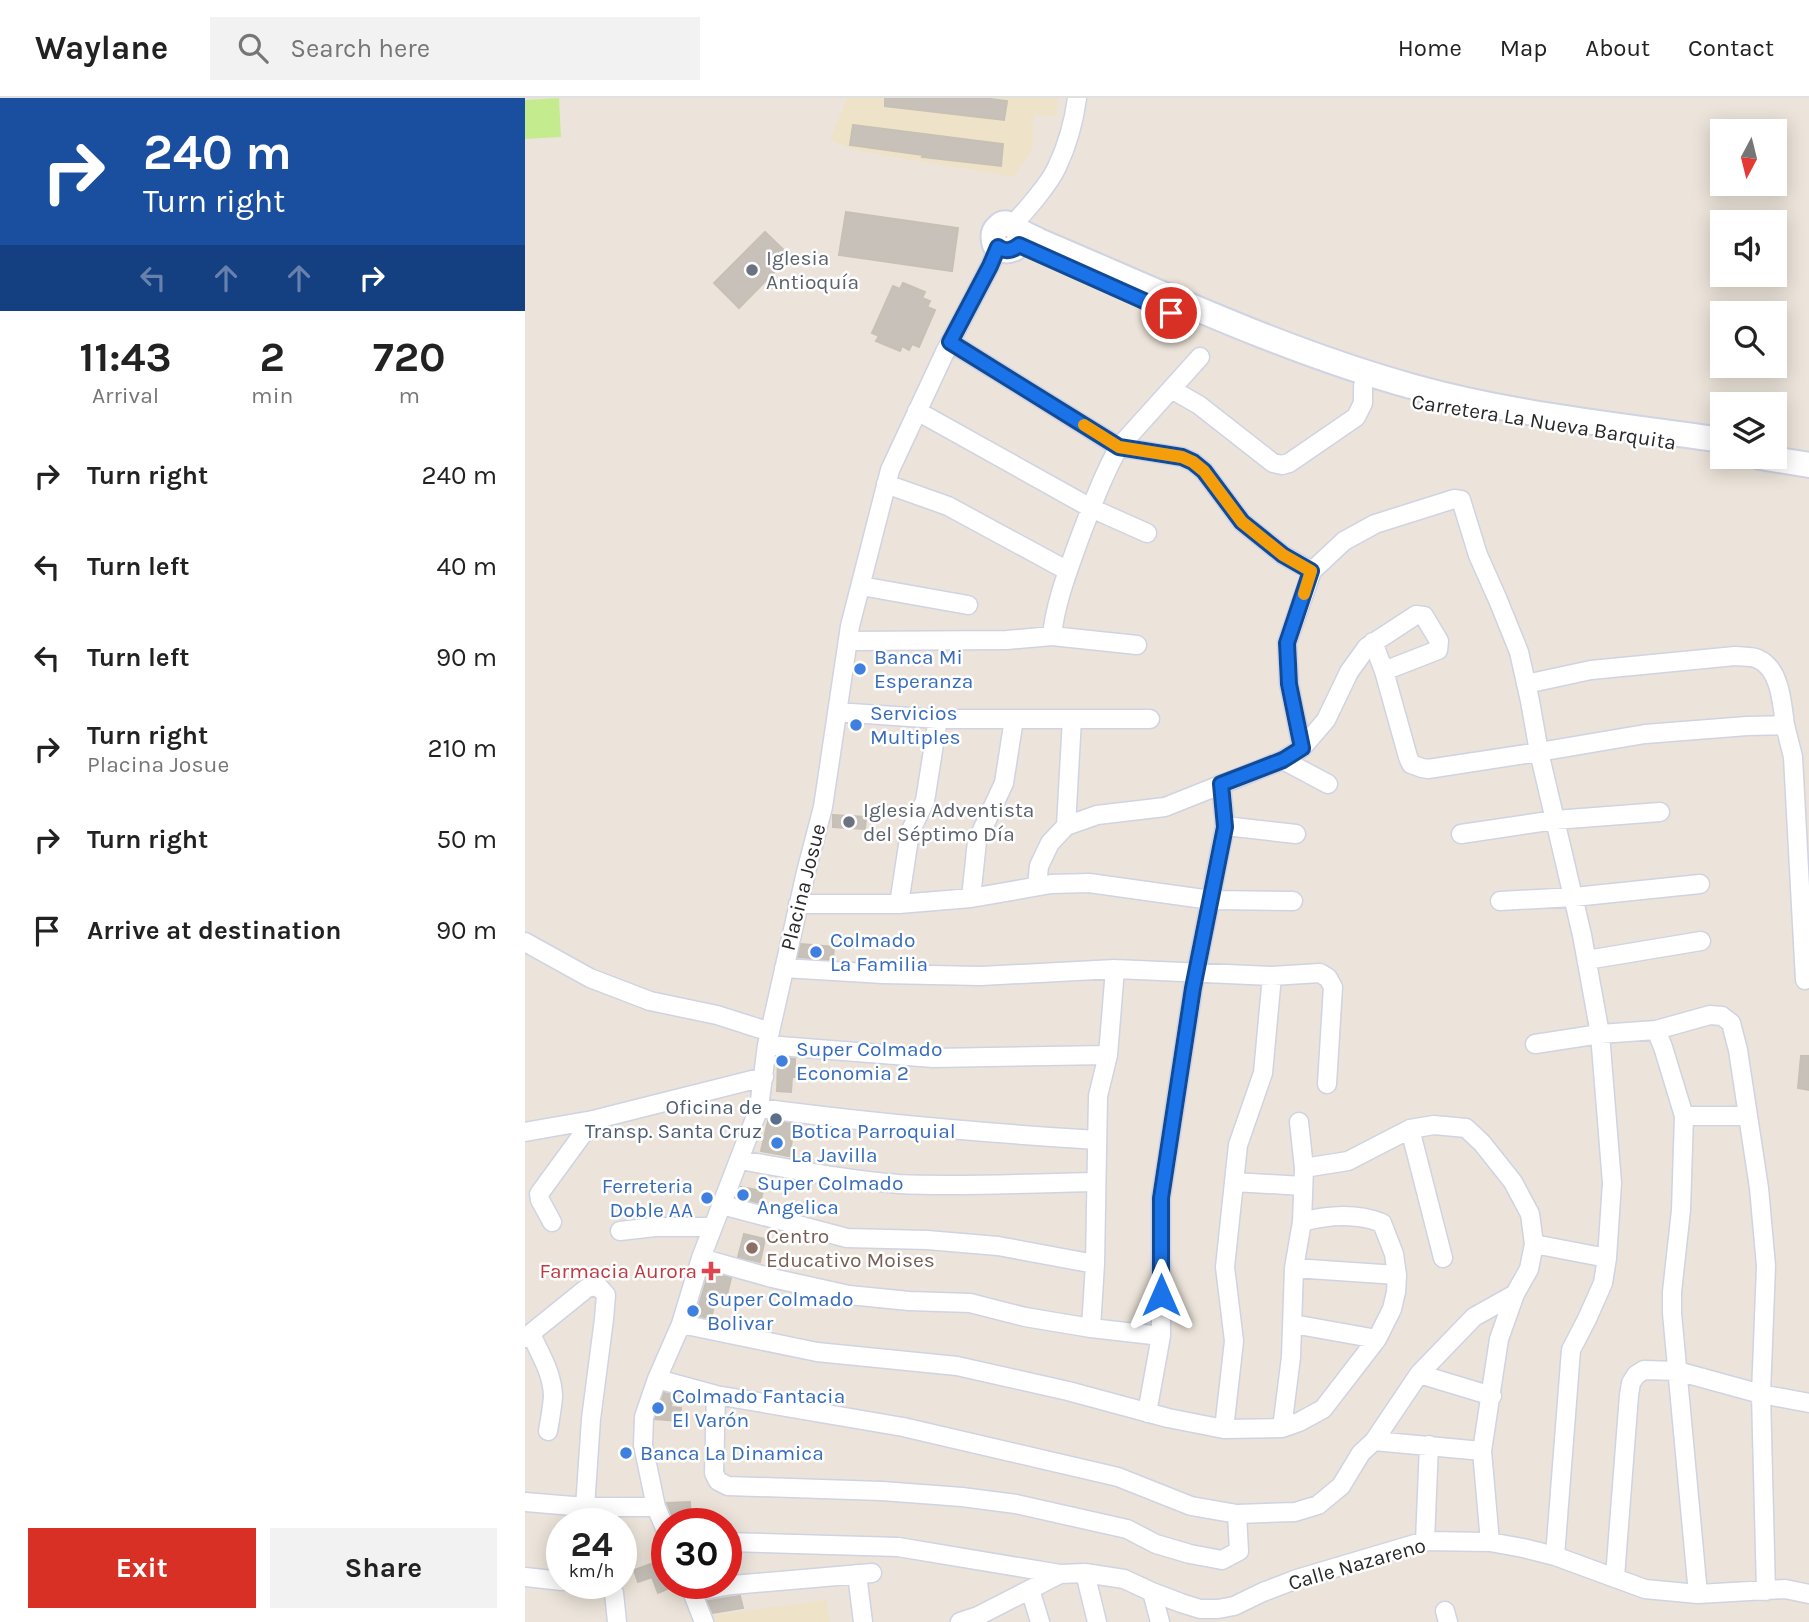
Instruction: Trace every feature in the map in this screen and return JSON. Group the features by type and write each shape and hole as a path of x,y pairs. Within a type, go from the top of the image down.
{"street":[{"name":"Placina Josue","path":"656,1507 643,1445 644,1417 681,1324 701,1258 759,1108 768,1039 823,807 848,641 890,470 950,342 990,266 1056,169 1074,118 1077,98"},
{"name":"Carretera La Nueva Barquita","path":"1012,237 1219,334 1363,386 1710,449"},
{"name":"Carretera La Nueva Barquita","path":"1012,237 1413,394"},
{"path":"950,342 1119,447 1182,457 1193,462 1204,471 1242,522 1283,555 1311,571"},
{"path":"1052,636 1068,571 1100,483 1119,447 1200,357"},
{"path":"1171,389 1199,405 1273,463 1282,466 1356,417 1363,403 1363,386"},
{"path":"917,411 1091,508 1147,533"},
{"name":"Carretera La Nueva Barquita","path":"1534,418 1710,439"},
{"path":"1787,449 1809,453"},
{"path":"1787,461 1809,465"},
{"path":"886,484 948,506 1068,571"},
{"path":"1302,748 1289,684 1287,643 1311,571 1344,541 1375,524 1454,499 1461,500 1478,555 1518,652 1538,752 1574,897 1600,1034 1612,1183 1607,1258 1603,1283 1571,1350 1555,1556"},
{"path":"861,586 968,605"},
{"path":"1037,886 1039,866 1050,843 1066,826 1097,815 1165,807 1283,760 1302,748 1326,720 1349,673 1367,647 1416,615 1425,616 1439,641 1438,650 1384,671"},
{"path":"848,641 1007,640 1052,636 1137,645"},
{"path":"1373,642 1411,764 1428,769 1645,734 1747,726 1785,726"},
{"path":"1526,684 1591,670 1735,656 1757,658 1765,664 1773,674 1780,693 1793,757 1805,980"},
{"path":"837,712 938,719 1150,719"},
{"path":"899,904 910,832 925,800 938,719"},
{"path":"971,898 977,841 1004,783 1014,719"},
{"path":"1066,826 1072,719"},
{"path":"1283,760 1328,785"},
{"path":"1147,1413 1161,1336 1161,1198 1193,988 1225,827 1221,784"},
{"path":"1461,834 1555,820 1660,812"},
{"path":"1225,827 1296,834"},
{"path":"798,904 899,904 971,898 1051,884 1089,883 1211,900 1293,901"},
{"path":"1500,901 1574,897 1700,884"},
{"path":"1587,960 1701,941"},
{"path":"525,942 590,978 650,1001 717,1015 768,1039 933,1058 1108,1055"},
{"path":"784,968 981,976 1115,969 1272,976 1320,973 1328,978 1333,987 1327,1084"},
{"path":"1091,1328 1098,1096 1108,1055 1115,969"},
{"path":"1224,1429 1234,1341 1225,1267 1234,1182 1238,1145 1263,1073 1272,976"},
{"path":"1535,1044 1600,1034 1656,1030 1710,1015 1718,1015 1731,1023 1738,1050 1759,1188 1766,1266 1761,1394 1766,1591"},
{"path":"1656,1030 1684,1116 1681,1210 1672,1313 1698,1594"},
{"path":"528,1129 593,1120 764,1077"},
{"path":"759,1108 1026,1136 1097,1140"},
{"path":"1684,1116 1748,1116"},
{"path":"552,1222 539,1194 593,1120"},
{"path":"1282,1429 1291,1357 1294,1268 1302,1222 1304,1168 1299,1122"},
{"path":"1304,1168 1348,1161 1410,1129 1434,1125 1466,1128 1482,1143 1513,1182 1530,1214 1534,1244 1529,1269 1515,1294 1499,1339 1482,1451 1490,1542"},
{"path":"1410,1129 1443,1258"},
{"path":"740,1160 895,1183 935,1185 1097,1182"},
{"path":"1234,1182 1303,1186"},
{"path":"722,1205 847,1238 927,1240 998,1246 1095,1264"},
{"path":"681,1324 817,1352 957,1366 1068,1391 1147,1413 1224,1429 1282,1429 1323,1409 1377,1339 1397,1292 1394,1254 1382,1223 1370,1218 1352,1216 1320,1217 1302,1222"},
{"path":"620,1231 655,1227 713,1227"},
{"path":"1534,1244 1607,1258"},
{"path":"701,1258 772,1278 849,1295 970,1303 1025,1317 1161,1336"},
{"path":"1294,1268 1397,1275"},
{"path":"548,1431 553,1397 551,1383 548,1371 528,1336 587,1288 598,1286 606,1294 591,1419 585,1507"},
{"path":"657,1380 716,1395 903,1427 1118,1477 1191,1506 1237,1514 1295,1512 1318,1505 1341,1486 1361,1453 1374,1441 1419,1374 1474,1317 1515,1294"},
{"path":"1293,1324 1377,1339"},
{"path":"1615,1577 1631,1383 1636,1375 1644,1370 1677,1371 1809,1404"},
{"path":"1419,1374 1492,1396"},
{"path":"716,1395 714,1473 718,1481 727,1486 882,1491 1016,1504 1127,1529 1156,1544 1222,1560 1239,1551 1237,1514"},
{"path":"1374,1441 1482,1451"},
{"path":"1425,1541 1429,1445"},
{"path":"525,1502 585,1507 656,1507"},
{"name":"Calle Nazareno","path":"960,1622 980,1619 1060,1574 1085,1573 1124,1579 1200,1609 1218,1609 1234,1606 1297,1579 1425,1541 1490,1542 1555,1556 1645,1589 1698,1594 1785,1589 1809,1594"},
{"path":"742,1542 898,1547 1060,1574"},
{"path":"1085,1573 1097,1622"},
{"path":"742,1584 865,1574 863,1622"},
{"path":"525,1577 546,1579"},
{"path":"1031,1589 1040,1622"},
{"path":"1152,1592 1160,1622"},
{"path":"615,1599 617,1622"},
{"path":"695,1599 704,1622"}],"shaded area":[{"path":"847,98 1058,98 1056,116 1034,115 1032,151 1014,177 859,151 830,140"},
{"path":"826,1600 830,1622 712,1622 709,1616"}],"green space":[{"path":"559,98 561,137 525,139 525,100"}],"building":[{"path":"885,98 982,98 1007,101 1004,120 885,106"},
{"path":"853,125 1003,144 1001,166 850,145"},
{"path":"846,212 958,228 952,271 839,255"},
{"name":"Iglesia Antioquía","path":"765,232 790,256 739,308 714,283"},
{"path":"903,283 925,292 922,298 930,301 927,307 935,310 919,347 912,344 909,350 902,346 900,351 876,341 879,336 872,333 893,286 900,289"},
{"name":"Iglesia Adventista del Séptimo Día","path":"833,815 866,817 865,829 833,827"},
{"name":"Colmado La Familia","path":"801,944 834,947 833,960 798,957"},
{"path":"1801,1056 1809,1056 1809,1090 1798,1088"},
{"path":"778,1057 795,1059 795,1077 792,1077 791,1092 777,1091"},
{"name":"Botica Parroquial La Javilla","path":"768,1121 795,1124 789,1156 761,1151"},
{"path":"741,1187 763,1191 760,1203 737,1197"},
{"name":"Centro Educativo Moises","path":"744,1234 765,1239 760,1262 738,1257"},
{"path":"709,1272 731,1278 726,1299 716,1297 711,1319 696,1315"},
{"path":"664,1393 673,1395 671,1407 681,1408 679,1421 655,1419"},
{"path":"690,1502 690,1508 669,1508 667,1503"},
{"path":"651,1564 651,1577 638,1582 637,1569"},
{"path":"741,1599 743,1608 713,1613 708,1601"}],"slow traffic":[{"path":"1084,425 1119,447 1182,457 1193,462 1204,471 1242,522 1283,555 1311,571 1304,594"}],"place":[{"name":"Iglesia Antioquía","path":"752,270"},
{"name":"Banca Mi Esperanza","path":"860,669"},
{"name":"Servicios Multiples","path":"856,725"},
{"name":"Iglesia Adventista del Séptimo Día","path":"849,822"},
{"name":"Colmado La Familia","path":"816,952"},
{"name":"Super Colmado Economia 2","path":"782,1061"},
{"name":"Oficina de Transp. Santa Cruz","path":"776,1119"},
{"name":"Botica Parroquial La Javilla","path":"777,1143"},
{"name":"Super Colmado Angelica","path":"743,1195"},
{"name":"Ferreteria Doble AA","path":"707,1198"},
{"name":"Centro Educativo Moises","path":"752,1248"},
{"name":"Farmacia Aurora","path":"711,1271"},
{"name":"Super Colmado Bolivar","path":"693,1311"},
{"name":"Colmado Fantacia El Varón","path":"658,1408"},
{"name":"Banca La Dinamica","path":"626,1453"}],"route":[{"path":"1161,1295 1161,1198 1193,988 1225,827 1221,784 1283,760 1302,748 1289,684 1287,643 1311,571 1283,555 1242,522 1204,471 1193,462 1182,457 1119,447 950,342 998,247 1006,251 1019,245 1171,313"}]}
